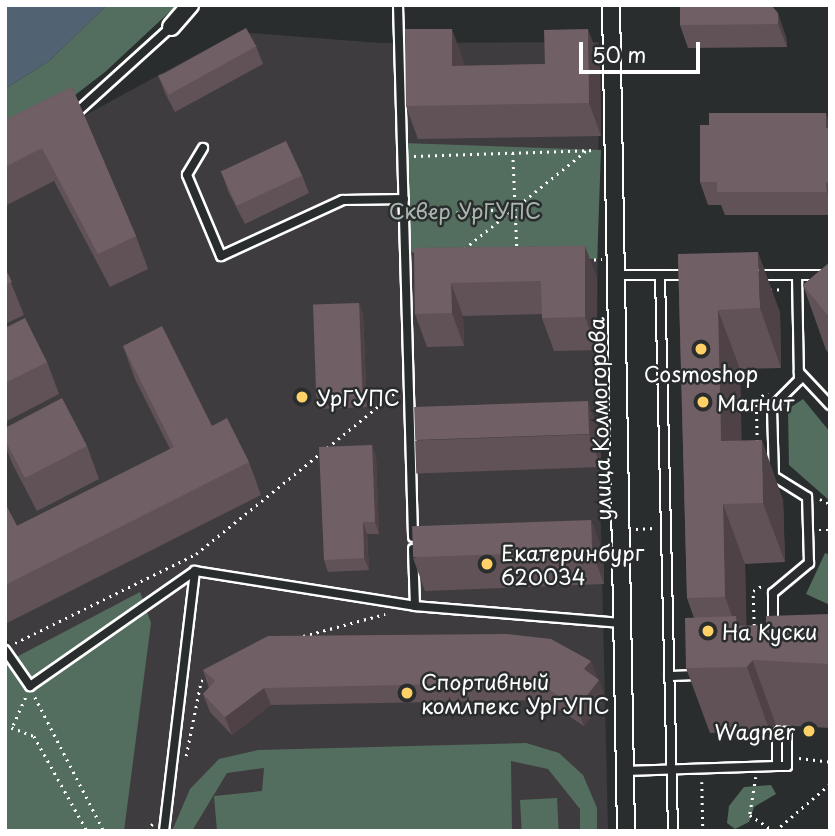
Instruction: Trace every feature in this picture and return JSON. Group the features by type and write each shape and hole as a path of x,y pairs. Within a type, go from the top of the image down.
{"street":[{"path":"171,27 190,5"},
{"name":"улица Колмогорова","path":"611,5 625,623 626,831"}],"lane":[{"path":"398,5 415,606"},
{"path":"67,118 171,27"},
{"path":"203,148 187,175 221,256 343,200 404,199"},
{"path":"616,267 660,275 700,275"},
{"path":"660,275 673,831"},
{"path":"742,275 830,275"},
{"path":"773,639 773,593 809,563 807,497 774,476 772,407 794,386 799,372 797,275"},
{"path":"799,372 830,405"},
{"path":"414,552 427,551"},
{"path":"5,649 30,686 195,571 415,606 625,623"},
{"path":"164,831 195,571"},
{"path":"669,676 708,675"},
{"path":"625,771 788,766 787,731"},
{"path":"777,732 777,766"}],"path":[{"path":"402,157 614,149"},
{"path":"461,251 587,150"},
{"path":"513,153 518,264"},
{"path":"404,217 516,208"},
{"path":"584,260 616,267"},
{"path":"764,290 798,289"},
{"path":"5,649 196,554 409,381"},
{"path":"289,640 390,613"},
{"path":"194,736 201,681 211,676"},
{"path":"13,726 30,686"},
{"path":"30,686 104,831"},
{"path":"5,725 34,736 87,831"},
{"path":"824,758 830,762"},
{"path":"755,767 750,815 775,831 830,784"},
{"path":"702,769 703,831"}],"shaded area":[{"name":"УрГУПС","path":"238,32 380,43 599,42 597,359 608,831 108,831 39,690 5,636 5,159"}],"green space":[{"path":"107,5 177,5 105,72 53,112 5,135 5,89 49,61"},
{"name":"Сквер УрГУПС","path":"402,143 601,150 597,259 398,252"},
{"path":"803,399 830,432 830,501 789,465 788,409"},
{"path":"825,553 830,555 830,605 806,594"},
{"path":"140,592 151,623 124,831 5,831 5,663"},
{"path":"526,743 559,753 583,775 597,808 597,831 580,831 580,809 548,769 511,761 512,831 217,831 214,796 262,791 264,768 227,773 192,831 172,831 190,789 219,759 258,750"},
{"path":"771,785 776,794 754,807 749,822 735,829 727,823 729,806 744,787"},
{"path":"557,798 559,831 522,831 520,800"}],"water":[{"path":"5,5 107,5 49,61 5,89"}],"building":[{"path":"680,5 771,5 778,13 778,24 680,25"},
{"path":"246,28 256,46 169,95 159,76"},
{"path":"405,29 452,29 452,66 545,64 544,30 588,29 589,103 406,106"},
{"path":"72,87 136,236 98,254 42,148 5,167 5,120"},
{"path":"709,113 826,113 826,128 830,129 830,182 826,182 827,192 717,192 717,182 700,182 700,125 709,125"},
{"path":"286,141 302,175 237,206 221,171"},
{"path":"585,246 585,317 542,318 541,281 451,283 452,313 415,314 414,248"},
{"path":"758,252 760,308 718,310 721,441 762,440 763,503 723,504 725,597 687,598 678,254"},
{"path":"830,262 830,318 803,285"},
{"path":"5,268 12,282 5,285"},
{"path":"359,303 362,395 316,397 313,305"},
{"path":"25,318 47,362 5,383 5,328"},
{"path":"162,326 212,426 227,418 249,462 5,585 5,503 17,526 174,447 123,346"},
{"path":"62,398 87,446 25,478 5,440 5,428"},
{"path":"588,401 589,434 415,440 414,407"},
{"path":"372,445 375,522 363,522 364,558 324,560 319,447"},
{"path":"591,520 592,551 413,557 412,526"},
{"path":"830,614 830,664 753,660 747,667 686,668 685,618 736,616 737,626 766,625 766,616"},
{"name":"Спортивный комлпекс УрГУПС","path":"507,634 551,639 591,661 584,669 599,680 577,708 538,682 264,688 225,717 203,694 215,681 203,670 268,636"}],"place":[{"name":"Cosmoshop","path":"701,349"},
{"name":"УрГУПС","path":"302,397"},
{"name":"Магнит","path":"703,402"},
{"name":"Екатеринбург 620034","path":"487,564"},
{"name":"На Куски","path":"708,631"},
{"name":"Спортивный комлпекс УрГУПС","path":"407,693"},
{"name":"Wagner","path":"809,731"}]}
